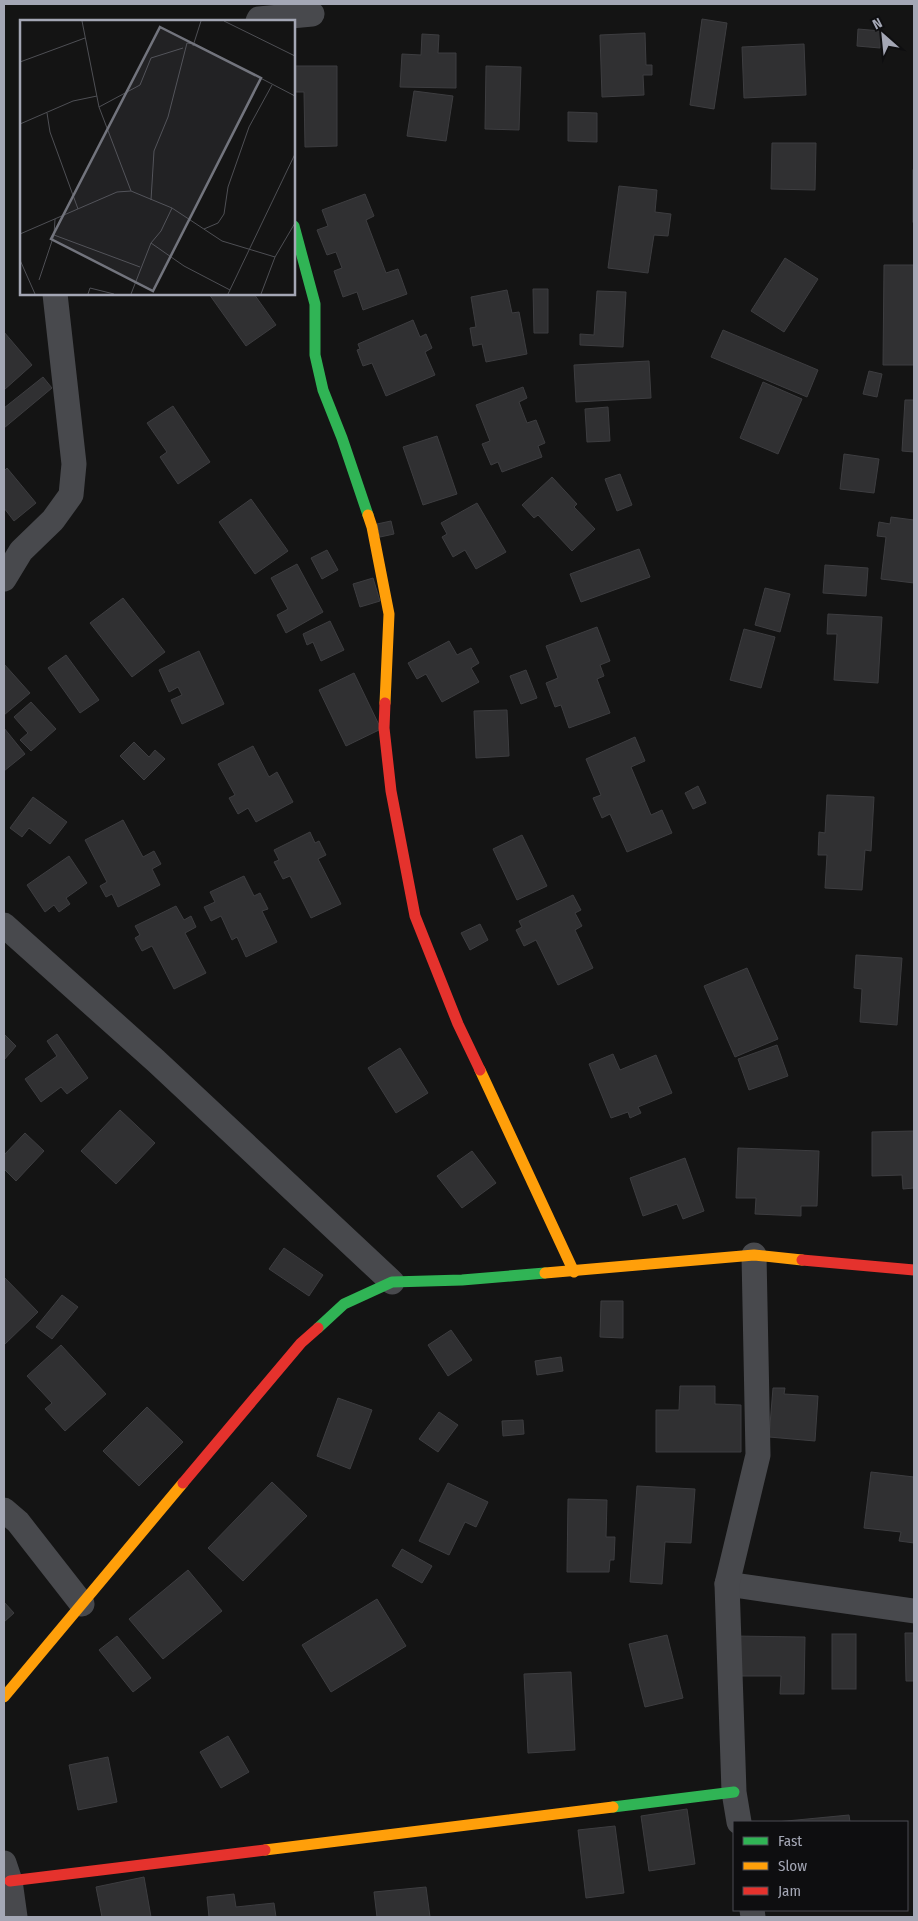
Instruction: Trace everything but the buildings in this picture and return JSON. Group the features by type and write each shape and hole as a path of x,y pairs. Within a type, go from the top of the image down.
{"street":[{"path":"262,20 312,7"},
{"path":"295,230 315,304 315,355 323,390 342,438 372,526 389,614 384,728 390,791 415,916 458,1024 574,1272"},
{"path":"4,579 21,551 53,520 71,495 74,464 55,295"},
{"path":"4,925 156,1061 392,1282"},
{"path":"738,1821 734,1792 726,1584 758,1455 754,1255"},
{"path":"4,1697 301,1343 344,1304 392,1282 462,1280 574,1272 754,1255 914,1270"},
{"path":"4,1510 18,1522 82,1604"},
{"path":"726,1584 914,1611"},
{"path":"15,1917 7,1872 734,1792"}],"traffic: fast":[{"path":"295,230 315,304 315,355 323,390 342,438 368,515"},
{"path":"318,1328 344,1304 392,1282 462,1280 545,1273"},
{"path":"613,1807 734,1792"}],"traffic: slow":[{"path":"368,515 389,614 385,703"},
{"path":"480,1070 574,1272"},
{"path":"545,1273 754,1255 802,1260"},
{"path":"4,1697 183,1483"},
{"path":"265,1850 613,1807"}],"traffic: jam":[{"path":"385,703 384,728 391,791 415,916 458,1024 480,1070"},
{"path":"802,1260 914,1270"},
{"path":"183,1483 301,1343 318,1328"},
{"path":"10,1881 265,1850"}]}
